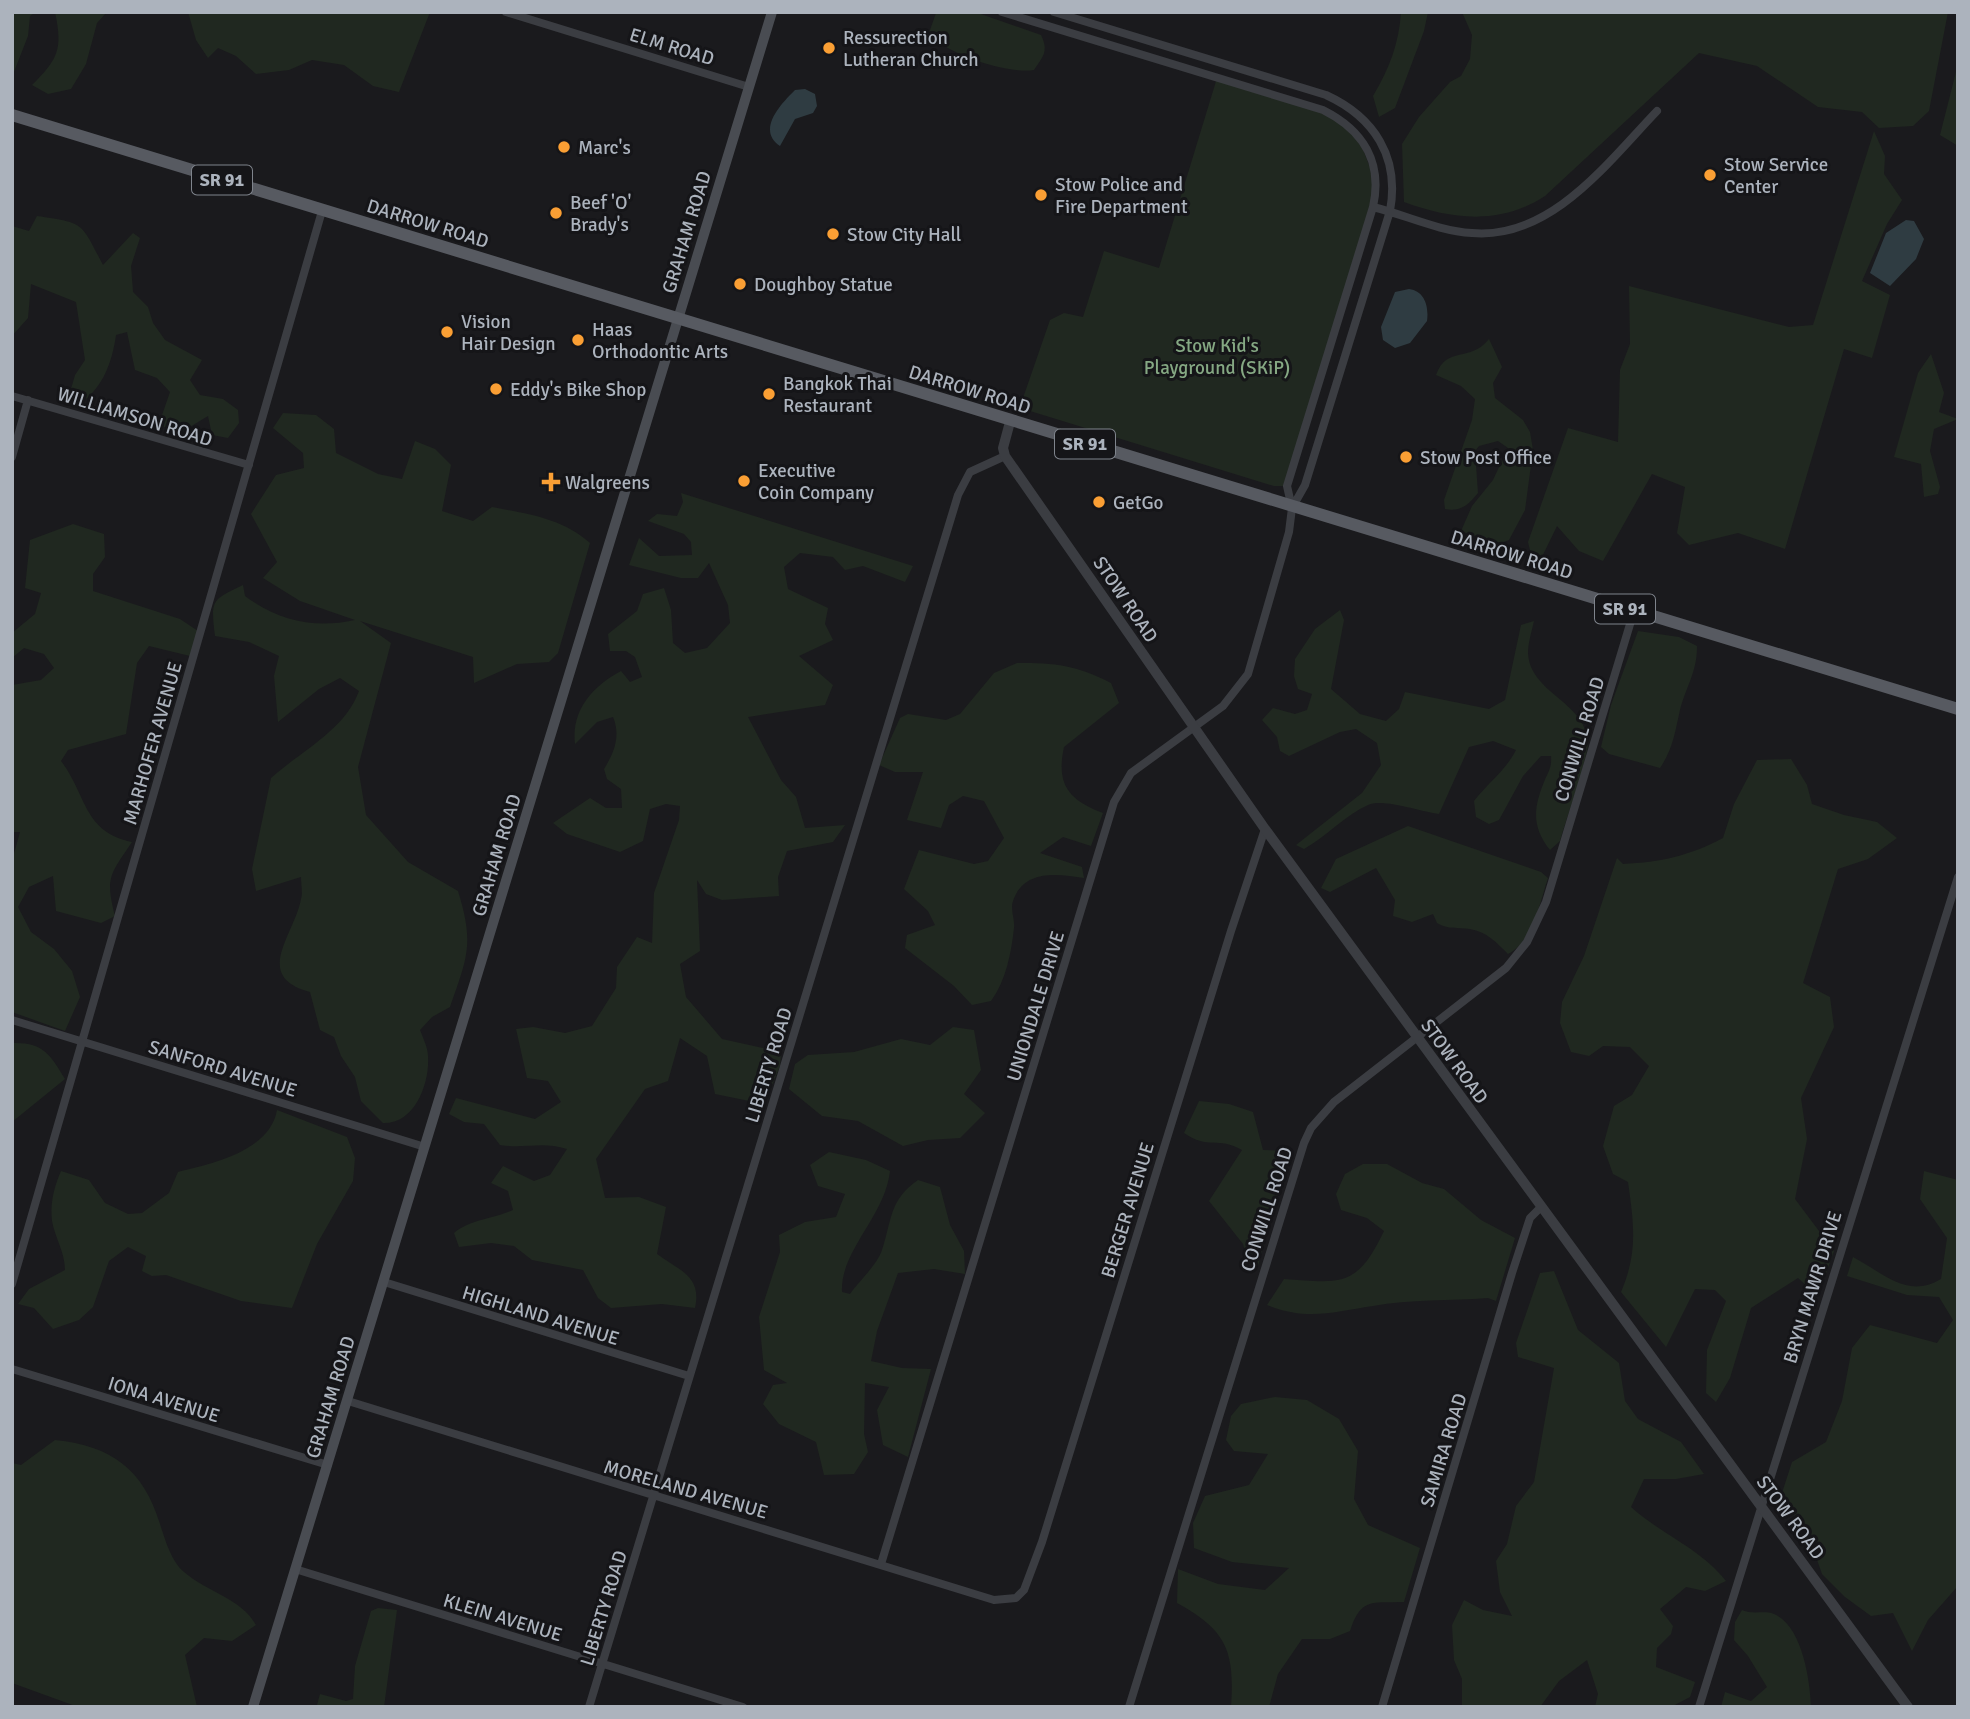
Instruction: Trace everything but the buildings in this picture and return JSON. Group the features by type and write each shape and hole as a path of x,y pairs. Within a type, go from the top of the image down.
{"main road":[{"name":"GRAHAM ROAD","path":"253,1707 772,12"},
{"name":"DARROW ROAD","path":"12,115 1010,422 1958,709"}],"street":[{"name":"ELM ROAD","path":"506,12 749,87"},
{"path":"1002,12 1323,110 1356,131 1375,165 1377,186 1373,207 1287,486 1292,508"},
{"path":"1054,12 1292,84 1345,104 1371,125 1386,154 1393,186 1390,211 1305,485 1292,508"},
{"path":"1373,207 1450,230 1472,233 1519,229 1573,196 1657,111"},
{"name":"MARHOFER AVENUE","path":"12,1284 322,211"},
{"name":"WILLIAMSON ROAD","path":"12,396 249,465"},
{"path":"12,457 28,400"},
{"path":"1005,456 1003,448 1010,422"},
{"name":"STOW ROAD","path":"1005,456 1265,829 1908,1707"},
{"name":"LIBERTY ROAD","path":"589,1707 958,495 971,472 1005,456"},
{"name":"UNIONDALE DRIVE","path":"881,1564 1114,802 1131,772 1223,706 1248,674 1289,532 1292,508"},
{"name":"CONWILL ROAD","path":"1129,1707 1304,1143 1311,1128 1334,1102 1506,968 1534,929 1546,902 1634,611"},
{"name":"BERGER AVENUE","path":"1016,1598 1024,1590 1042,1542 1175,1108 1265,829"},
{"name":"BRYN MAWR DRIVE","path":"1699,1707 1958,877"},
{"name":"SANFORD AVENUE","path":"12,1020 425,1147"},
{"name":"SAMIRA ROAD","path":"1382,1707 1523,1240 1530,1218 1541,1207"},
{"name":"HIGHLAND AVENUE","path":"384,1282 689,1376"},
{"name":"IONA AVENUE","path":"12,1368 328,1465"},
{"name":"MORELAND AVENUE","path":"348,1401 994,1600 1016,1598"},
{"name":"KLEIN AVENUE","path":"295,1569 743,1707"}],"green space":[{"path":"12,12 36,12 30,16 28,36 12,77"},
{"path":"55,12 112,12 106,13 97,23 86,64 71,89 48,94 32,85 48,68 56,53 58,35"},
{"path":"188,12 430,12 399,92 373,86 344,65 312,60 289,70 256,74 236,56 218,48 208,58 196,40"},
{"path":"975,12 1041,35 1045,50 1034,70 1009,69 978,61 949,49 929,33 936,13"},
{"path":"1401,12 1428,12 1424,31 1395,108 1379,117 1373,96 1392,56"},
{"path":"1462,12 1948,12 1929,111 1913,126 1879,128 1862,112 1818,107 1757,66 1699,53 1545,196 1511,212 1476,217 1441,213 1404,202 1402,144 1419,117 1450,82 1461,76 1470,59 1472,35"},
{"path":"1958,64 1958,146 1940,135"},
{"name":"Stow Kid's Playground (SKiP)","path":"1217,78 1323,110 1356,131 1377,186 1287,486 1274,486 1030,411 1023,398 1050,320 1064,313 1083,317 1104,251 1159,268"},
{"path":"1874,131 1885,156 1884,174 1902,200 1887,224 1862,281 1890,295 1872,358 1844,349 1785,549 1738,533 1689,545 1677,533 1685,487 1652,474 1603,561 1579,551 1557,526 1539,563 1531,554 1528,542 1568,428 1618,442 1620,370 1630,344 1629,286 1789,327 1813,325"},
{"path":"37,216 80,227 103,265 133,233 140,238 131,266 133,292 148,307 153,323 165,340 202,360 190,380 200,395 223,399 238,410 239,423 228,438 212,435 208,416 180,433 162,426 161,418 170,392 157,378 135,370 127,332 116,335 109,365 101,382 89,397 81,403 69,396 75,375 85,360 76,302 31,284 28,318 12,336 12,226 29,231"},
{"path":"1489,339 1502,367 1493,383 1495,398 1523,420 1530,432 1533,450 1525,510 1509,540 1501,543 1461,531 1472,506 1493,480 1508,448 1498,441 1479,446 1475,451 1478,493 1464,507 1445,509 1444,500 1472,420 1475,399 1461,386 1436,375 1446,360 1474,351"},
{"path":"1931,354 1944,393 1939,412 1958,419 1934,429 1930,451 1940,487 1938,494 1924,497 1921,464 1894,457 1918,373"},
{"path":"283,413 316,415 334,429 336,453 378,474 402,479 415,441 435,449 451,465 442,511 473,521 492,507 519,512 556,522 590,543 558,653 549,662 517,664 474,683 473,657 360,621 391,643 358,767 366,815 408,862 458,891 467,937 465,962 450,1007 432,1017 420,1030 428,1056 423,1089 412,1109 394,1122 383,1123 361,1101 355,1077 341,1056 334,1037 320,1030 310,992 293,985 283,976 281,953 301,899 301,877 256,891 252,869 271,778 333,729 344,717 359,691 340,678 319,689 278,722 274,676 279,656 249,642 215,636 213,614 216,602 243,585 245,596 270,612 284,617 326,624 355,620 300,601 263,578 277,562 251,514 276,475 304,468 303,453 273,428"},
{"path":"681,493 913,566 905,582 863,566 845,570 833,557 800,553 784,567 788,589 828,608 825,624 833,640 799,656 833,685 825,705 748,717 781,780 796,797 805,828 845,825 833,842 787,851 778,877 779,896 722,900 706,894 697,880 700,951 680,964 686,997 722,1039 781,1052 780,1066 764,1104 715,1094 707,1056 680,1038 668,1081 645,1089 596,1159 605,1198 639,1197 666,1207 657,1254 692,1281 696,1297 695,1308 662,1304 611,1308 598,1298 583,1270 532,1260 514,1246 491,1243 459,1247 454,1233 461,1228 513,1210 508,1191 491,1183 503,1166 534,1181 550,1175 567,1149 500,1145 484,1124 464,1122 449,1114 456,1098 535,1119 561,1102 548,1081 527,1078 516,1029 533,1027 565,1033 592,1026 616,988 617,967 637,937 652,943 654,893 679,820 680,806 666,804 650,809 643,841 620,852 567,834 553,823 590,798 606,808 622,808 621,789 607,779 604,769 615,744 613,717 597,722 575,744 575,732 580,710 601,684 621,671 630,682 642,677 635,657 626,651 610,651 608,634 637,611 643,594 664,588 671,610 673,643 685,653 707,648 730,623 728,605 709,563 698,578 681,578 629,565 639,538 659,556 692,555 691,542 684,534 648,521 657,514 677,516 683,502"},
{"path":"73,524 104,534 105,557 93,574 93,591 180,619 198,631 190,656 149,646 137,663 126,734 68,750 61,761 95,821 116,837 132,842 114,870 110,884 115,916 101,923 56,911 53,876 29,887 18,907 31,932 54,949 72,971 80,997 65,1031 12,1012 12,861 20,832 12,832 12,685 41,680 54,668 44,654 24,648 12,658 12,633 35,614 41,593 25,588 30,540"},
{"path":"1340,610 1344,620 1331,689 1360,714 1386,721 1399,709 1405,692 1489,709 1505,700 1521,625 1534,621 1528,649 1531,667 1547,688 1577,716 1588,741 1581,774 1560,841 1550,850 1540,833 1536,818 1540,792 1550,767 1551,756 1541,756 1523,776 1499,820 1489,824 1476,817 1474,801 1516,750 1493,741 1469,747 1439,814 1375,803 1351,814 1304,849 1296,845 1362,793 1381,765 1377,743 1356,729 1340,732 1289,756 1280,751 1277,737 1262,720 1273,708 1295,714 1307,710 1312,694 1298,689 1294,676 1295,659 1315,629"},
{"path":"1638,631 1679,637 1697,646 1695,664 1682,701 1673,740 1660,768 1609,754 1601,747 1611,705"},
{"path":"1017,663 1055,665 1087,672 1111,683 1119,703 1064,747 1062,771 1067,789 1081,802 1103,813 1091,846 1063,837 1040,853 1082,867 1084,878 1053,875 1025,883 1012,904 1014,928 1004,976 991,1001 972,1005 954,986 905,948 907,935 935,925 928,911 904,889 919,850 974,864 988,861 1004,838 984,801 963,796 949,805 941,828 907,820 923,772 895,772 879,765 900,718 908,714 946,720 960,714 994,673"},
{"path":"1791,759 1807,785 1812,804 1877,822 1897,838 1868,859 1838,869 1803,983 1830,997 1834,1027 1801,1098 1807,1139 1795,1199 1834,1251 1818,1296 1798,1278 1751,1308 1730,1378 1716,1402 1706,1393 1707,1350 1726,1301 1715,1290 1695,1289 1666,1347 1621,1292 1632,1251 1630,1197 1628,1182 1613,1174 1603,1146 1614,1106 1632,1095 1649,1066 1630,1047 1603,1046 1589,1056 1571,1052 1560,1023 1562,1002 1584,956 1617,858 1623,864 1662,860 1686,854 1723,838 1734,804 1757,760"},
{"path":"1408,826 1541,872 1548,878 1530,931 1517,948 1508,954 1486,935 1476,930 1441,925 1433,914 1412,922 1393,916 1395,900 1376,868 1330,892 1321,888 1336,859"},
{"path":"953,1027 974,1030 981,1070 964,1094 985,1113 960,1138 928,1140 903,1146 858,1121 822,1116 789,1089 795,1064 808,1055 854,1052 901,1039 930,1045"},
{"path":"12,1043 31,1045 44,1051 65,1079 12,1122"},
{"path":"1199,1101 1229,1104 1253,1112 1263,1150 1289,1151 1258,1266 1248,1262 1243,1244 1209,1201 1242,1150 1226,1144 1200,1141 1184,1133"},
{"path":"277,1110 347,1137 355,1158 353,1181 317,1244 292,1308 241,1301 166,1275 152,1276 142,1271 146,1256 128,1247 109,1261 93,1307 79,1320 53,1329 34,1308 18,1304 29,1289 65,1270 52,1214 53,1195 61,1171 89,1180 105,1203 128,1214 142,1213 169,1193 178,1172 222,1160 252,1146 272,1124"},
{"path":"829,1152 866,1160 890,1171 880,1203 848,1262 842,1292 850,1294 876,1261 897,1203 918,1180 940,1187 950,1225 964,1251 965,1274 934,1269 898,1273 877,1331 871,1361 902,1368 931,1369 908,1457 883,1445 877,1410 889,1387 865,1383 864,1434 868,1452 854,1474 824,1475 816,1442 779,1424 763,1404 773,1385 787,1383 764,1370 759,1317 780,1252 779,1235 805,1222 836,1217 845,1194 818,1186 810,1165"},
{"path":"1363,1164 1387,1164 1422,1183 1444,1189 1481,1220 1515,1238 1496,1301 1488,1298 1401,1302 1320,1314 1295,1313 1267,1305 1284,1279 1334,1281 1345,1278 1356,1272 1374,1250 1384,1231 1367,1218 1341,1210 1336,1194 1345,1174"},
{"path":"1924,1171 1958,1180 1958,1573 1957,1587 1928,1620 1912,1651 1893,1613 1871,1616 1845,1597 1822,1574 1810,1540 1781,1496 1792,1462 1826,1442 1842,1401 1852,1348 1870,1325 1937,1343 1953,1320 1939,1297 1907,1295 1847,1276 1853,1257 1886,1277 1907,1285 1929,1284 1941,1279 1947,1238 1920,1199"},
{"path":"1554,1271 1578,1330 1619,1363 1625,1401 1638,1419 1681,1442 1704,1474 1676,1479 1644,1479 1631,1507 1705,1559 1726,1581 1705,1591 1686,1587 1660,1609 1673,1626 1671,1634 1657,1648 1656,1667 1695,1682 1690,1697 1671,1707 1595,1707 1598,1694 1587,1660 1559,1681 1540,1707 1462,1707 1462,1679 1454,1660 1452,1625 1464,1600 1483,1610 1512,1616 1500,1592 1496,1561 1507,1544 1516,1506 1534,1482 1554,1368 1518,1357 1516,1343 1540,1273"},
{"path":"1275,1397 1307,1400 1339,1419 1358,1451 1354,1499 1368,1525 1420,1548 1404,1602 1369,1604 1359,1612 1350,1631 1330,1639 1302,1639 1278,1674 1269,1707 1231,1707 1229,1656 1217,1633 1194,1613 1177,1603 1178,1569 1218,1584 1265,1590 1289,1568 1232,1562 1194,1548 1193,1523 1205,1496 1249,1485 1268,1454 1234,1451 1226,1440 1231,1416 1241,1404"},
{"path":"55,1440 93,1448 109,1455 134,1475 153,1505 169,1550 179,1567 193,1579 242,1608 256,1625 232,1641 204,1638 185,1655 197,1707 78,1707 12,1683 12,1463 21,1465"},
{"path":"378,1608 397,1610 384,1707 317,1705 320,1694 346,1701 353,1699 355,1666 371,1611"},
{"path":"1742,1610 1766,1612 1784,1620 1803,1654 1811,1707 1721,1707 1725,1692 1751,1701 1767,1687 1748,1656 1734,1640 1735,1622"}],"shaded area":[{"path":"805,89 815,94 817,106 813,113 795,119 780,146 773,140 770,132 773,117 795,90"},
{"path":"1906,220 1914,221 1924,239 1916,259 1890,286 1870,273 1886,233"},
{"path":"1409,289 1419,293 1425,300 1427,321 1410,343 1395,348 1383,340 1381,327 1395,292"}],"place":[{"name":"Ressurection Lutheran Church","path":"829,48"},
{"name":"Marc's","path":"564,147"},
{"name":"Stow Service Center","path":"1710,175"},
{"name":"Stow Police and Fire Department","path":"1041,195"},
{"name":"Beef 'O' Brady's","path":"556,213"},
{"name":"Stow City Hall","path":"833,234"},
{"name":"Doughboy Statue","path":"740,284"},
{"name":"Vision Hair Design","path":"447,332"},
{"name":"Haas Orthodontic Arts","path":"578,340"},
{"name":"Eddy's Bike Shop","path":"496,389"},
{"name":"Bangkok Thai Restaurant","path":"769,394"},
{"name":"Stow Post Office","path":"1406,457"},
{"name":"Executive Coin Company","path":"744,481"},
{"name":"Walgreens","path":"551,482"},
{"name":"GetGo","path":"1099,502"}]}
